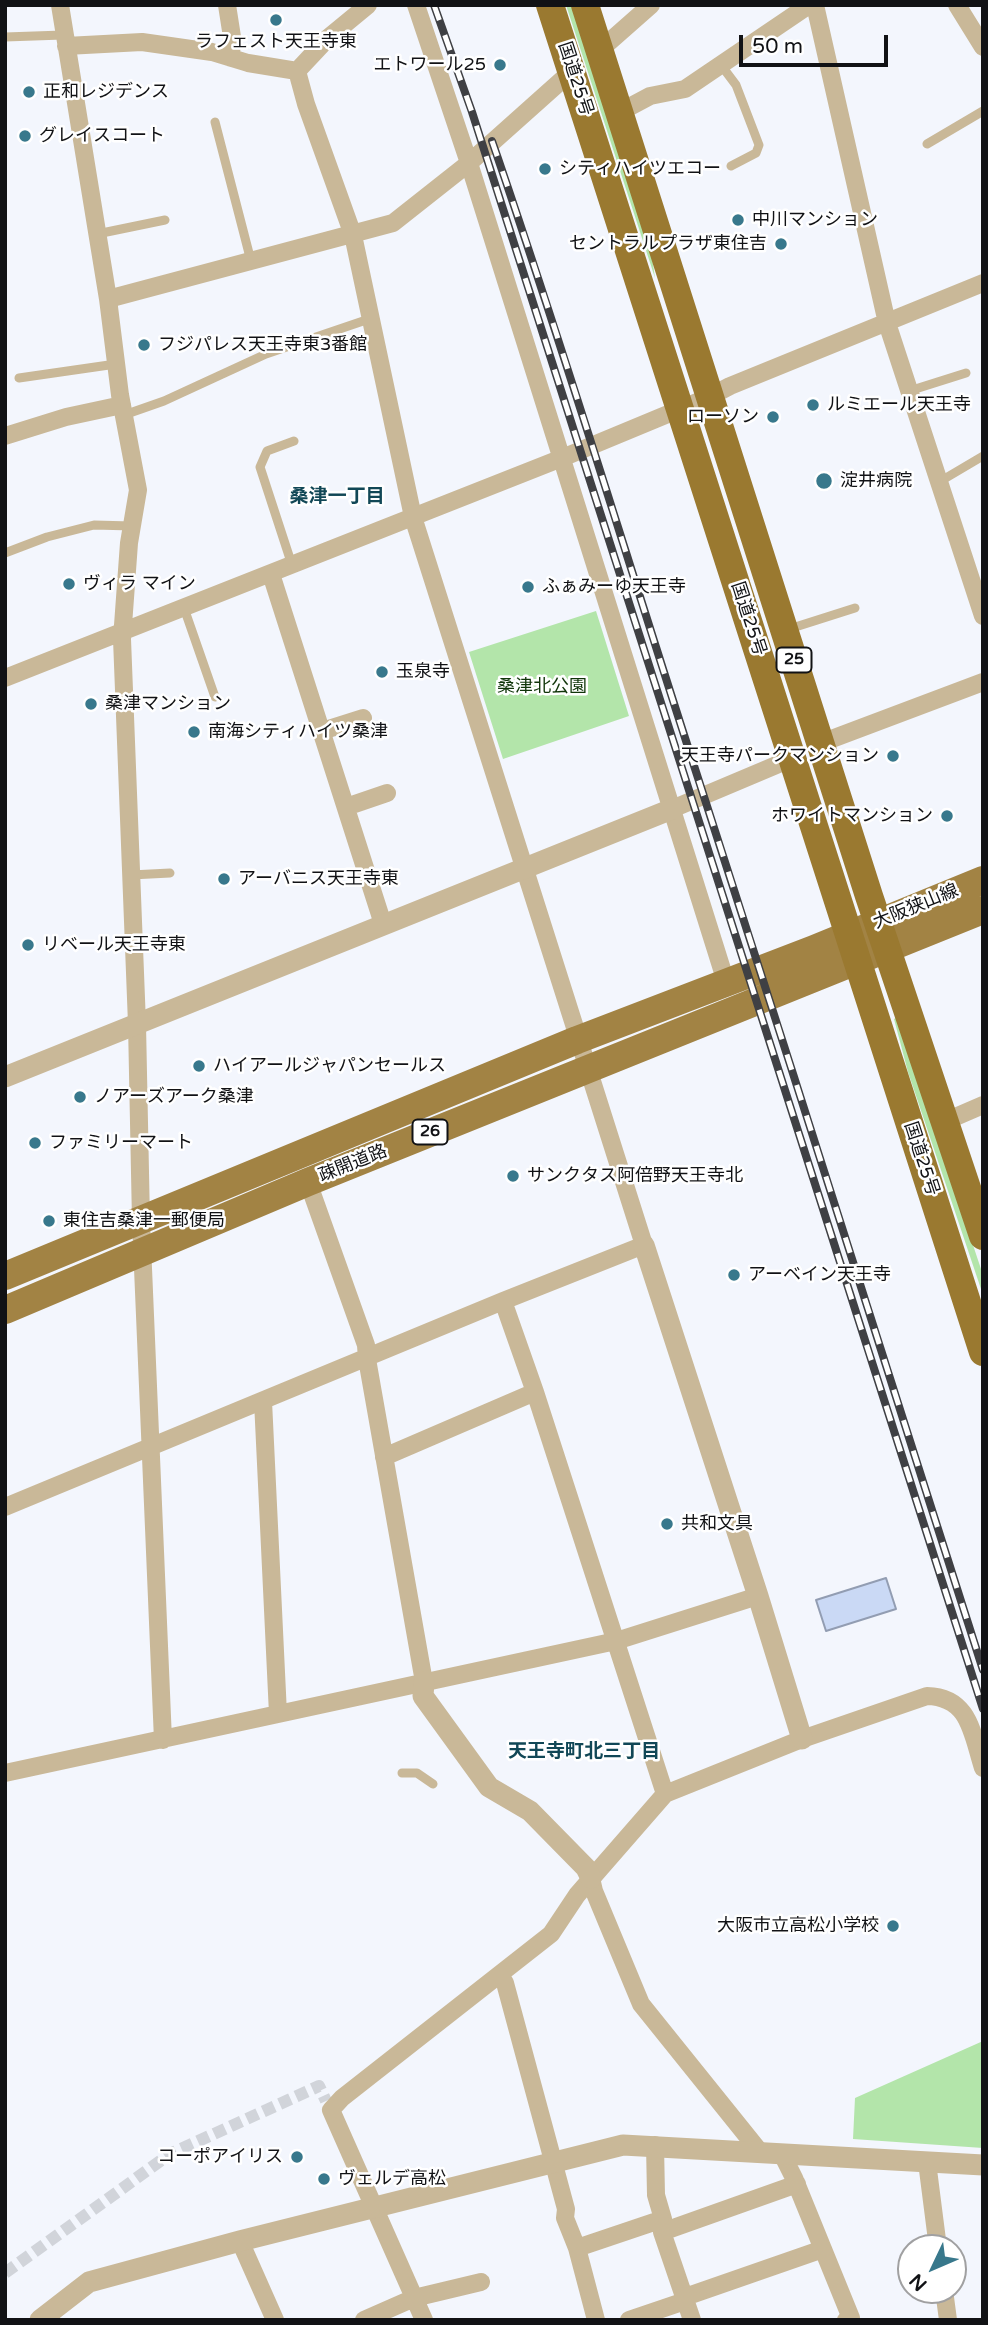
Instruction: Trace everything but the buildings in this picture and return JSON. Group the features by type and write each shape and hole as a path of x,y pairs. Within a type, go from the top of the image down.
{"highway":[{"name":"国道25号","path":"550,5 983,1352"},
{"name":"国道25号","path":"585,5 784,630 983,1236"}],"main road":[{"name":"大阪狭山線","path":"854,947 883,935 983,880"},
{"name":"大阪狭山線","path":"883,935 983,910"},
{"name":"疎開道路","path":"5,1276 577,1040 726,982 854,947"},
{"name":"疎開道路","path":"5,1310 587,1068 854,947"}],"street":[{"path":"60,5 108,299 123,410 138,490 122,632 137,1024 141,1221 163,1740"},
{"path":"227,5 232,37 231,58"},
{"path":"297,71 328,38 368,5"},
{"path":"416,5 469,163 726,982"},
{"path":"600,50 651,5"},
{"path":"620,111 650,96 685,89 809,5"},
{"path":"815,5 887,323 983,616"},
{"path":"957,5 983,47"},
{"path":"65,40 142,42 212,52 248,63 297,71"},
{"path":"297,71 306,104 353,235 413,517 577,1040 802,1739"},
{"path":"108,299 393,223 469,163 572,71"},
{"path":"5,678 562,458 983,283"},
{"path":"5,436 66,417 123,410"},
{"path":"271,574 383,924"},
{"path":"821,743 983,681"},
{"path":"322,731 363,718"},
{"path":"5,1077 793,758"},
{"path":"346,807 387,793"},
{"path":"946,1121 983,1105"},
{"path":"308,1182 366,1345 424,1682 423,1696 489,1787 530,1811 586,1868 641,2004 760,2152"},
{"path":"5,1507 644,1245"},
{"path":"503,1301 665,1794"},
{"path":"384,1457 535,1392"},
{"path":"263,1401 278,1714"},
{"path":"5,1773 616,1641 758,1596"},
{"path":"424,2320 331,2110 342,2098 551,1934 577,1895 665,1794 802,1739 927,1696 939,1696 954,1702 965,1713 983,1768"},
{"path":"500,1975 505,1983 566,2209 565,2218 577,2248 596,2320"},
{"path":"40,2320 89,2283 240,2241 622,2145 983,2165"},
{"path":"655,2145 656,2195 662,2225 692,2320"},
{"path":"782,2154 797,2184 851,2318 846,2320"},
{"path":"928,2162 936,2234"},
{"path":"577,2248 797,2184"},
{"path":"240,2241 275,2320"},
{"path":"629,2320 823,2249"},
{"path":"364,2320 414,2298 481,2282"}],"lane":[{"path":"5,37 65,40"},
{"path":"720,65 736,85 759,145 756,153 731,166"},
{"path":"927,144 983,111"},
{"path":"215,122 251,261"},
{"path":"97,234 165,220"},
{"path":"123,410 164,401 266,354 372,318"},
{"path":"19,377 116,365"},
{"path":"909,391 966,373"},
{"path":"292,565 260,467 267,451 294,441"},
{"path":"939,482 983,456"},
{"path":"5,553 47,537 94,525 132,526"},
{"path":"184,608 215,697"},
{"path":"784,630 855,608"},
{"path":"131,876 170,873"},
{"path":"402,1773 417,1773 433,1784"}],"green space":[{"path":"566,5 574,5 651,250 655,278"},
{"name":"桑津北公園","path":"596,611 629,716 503,759 469,652"},
{"path":"897,1017 983,1275 983,1295 908,1072 894,1019"},
{"path":"983,2041 983,2148 853,2139 855,2098"}],"water":[{"path":"886,1578 896,1609 826,1631 816,1600"}],"tunnel":[{"path":"5,2273 170,2154 319,2086 326,2101"}],"railway":[{"path":"434,5 472,112 983,1709"},
{"path":"492,141 571,379 983,1670"}],"place":[{"name":"ラフェスト天王寺東","path":"276,20"},
{"name":"エトワール25","path":"500,65"},
{"name":"正和レジデンス","path":"29,92"},
{"name":"グレイスコート","path":"25,136"},
{"name":"シティハイツエコー","path":"545,169"},
{"name":"中川マンション","path":"738,220"},
{"name":"セントラルプラザ東住吉","path":"781,244"},
{"name":"フジパレス天王寺東3番館","path":"144,345"},
{"name":"ルミエール天王寺","path":"813,405"},
{"name":"ローソン","path":"773,417"},
{"name":"淀井病院","path":"824,481"},
{"name":"ヴィラ マイン","path":"69,584"},
{"name":"ふぁみーゆ天王寺","path":"528,587"},
{"name":"玉泉寺","path":"382,672"},
{"name":"桑津マンション","path":"91,704"},
{"name":"南海シティハイツ桑津","path":"194,732"},
{"name":"天王寺パークマンション","path":"893,756"},
{"name":"ホワイトマンション","path":"947,816"},
{"name":"アーバニス天王寺東","path":"224,879"},
{"name":"リベール天王寺東","path":"28,945"},
{"name":"ハイアールジャパンセールス","path":"199,1066"},
{"name":"ノアーズアーク桑津","path":"80,1097"},
{"name":"ファミリーマート","path":"35,1143"},
{"name":"サンクタス阿倍野天王寺北","path":"513,1176"},
{"name":"東住吉桑津一郵便局","path":"49,1221"},
{"name":"アーベイン天王寺","path":"734,1275"},
{"name":"共和文具","path":"667,1524"},
{"name":"大阪市立高松小学校","path":"893,1926"},
{"name":"コーポアイリス","path":"297,2157"},
{"name":"ヴェルデ高松","path":"324,2179"}],"district":[{"name":"桑津一丁目","path":"337,497"},
{"name":"天王寺町北三丁目","path":"584,1752"}]}
